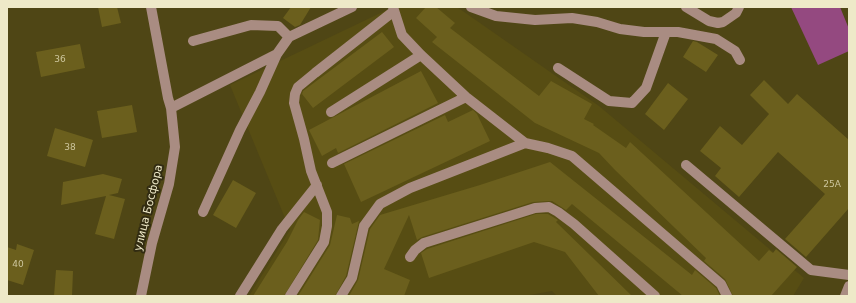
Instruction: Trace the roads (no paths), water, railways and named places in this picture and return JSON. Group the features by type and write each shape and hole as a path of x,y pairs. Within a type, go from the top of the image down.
{"street":[{"name":"улица Босфора","path":"141,296 152,243 170,184 175,147 171,108 151,7"},
{"path":"203,212 240,130 260,92 277,54 289,37 352,7"},
{"path":"471,7 496,16 535,20 572,18 597,22 620,29 644,32 678,32 716,39 735,51 740,60"},
{"path":"686,7 709,21 718,23 723,22 736,12 739,7"},
{"path":"290,296 324,242 327,226 327,212 311,171 294,103 295,94 298,87 314,73 393,9 402,35 466,97 525,144 548,148 572,156 721,284 727,296"},
{"path":"193,41 251,25 278,26 289,37"},
{"path":"558,68 609,101 632,103 646,88 666,32"},
{"path":"171,108 277,54"},
{"path":"331,112 421,55"},
{"path":"332,163 466,97"},
{"path":"341,296 352,278 364,226 380,204 410,188 525,144"},
{"path":"686,165 811,270 849,275"},
{"path":"240,296 282,229 317,185"},
{"path":"410,257 415,250 424,243 535,208 549,207 574,224 655,296"},
{"path":"845,296 849,286"}]}
